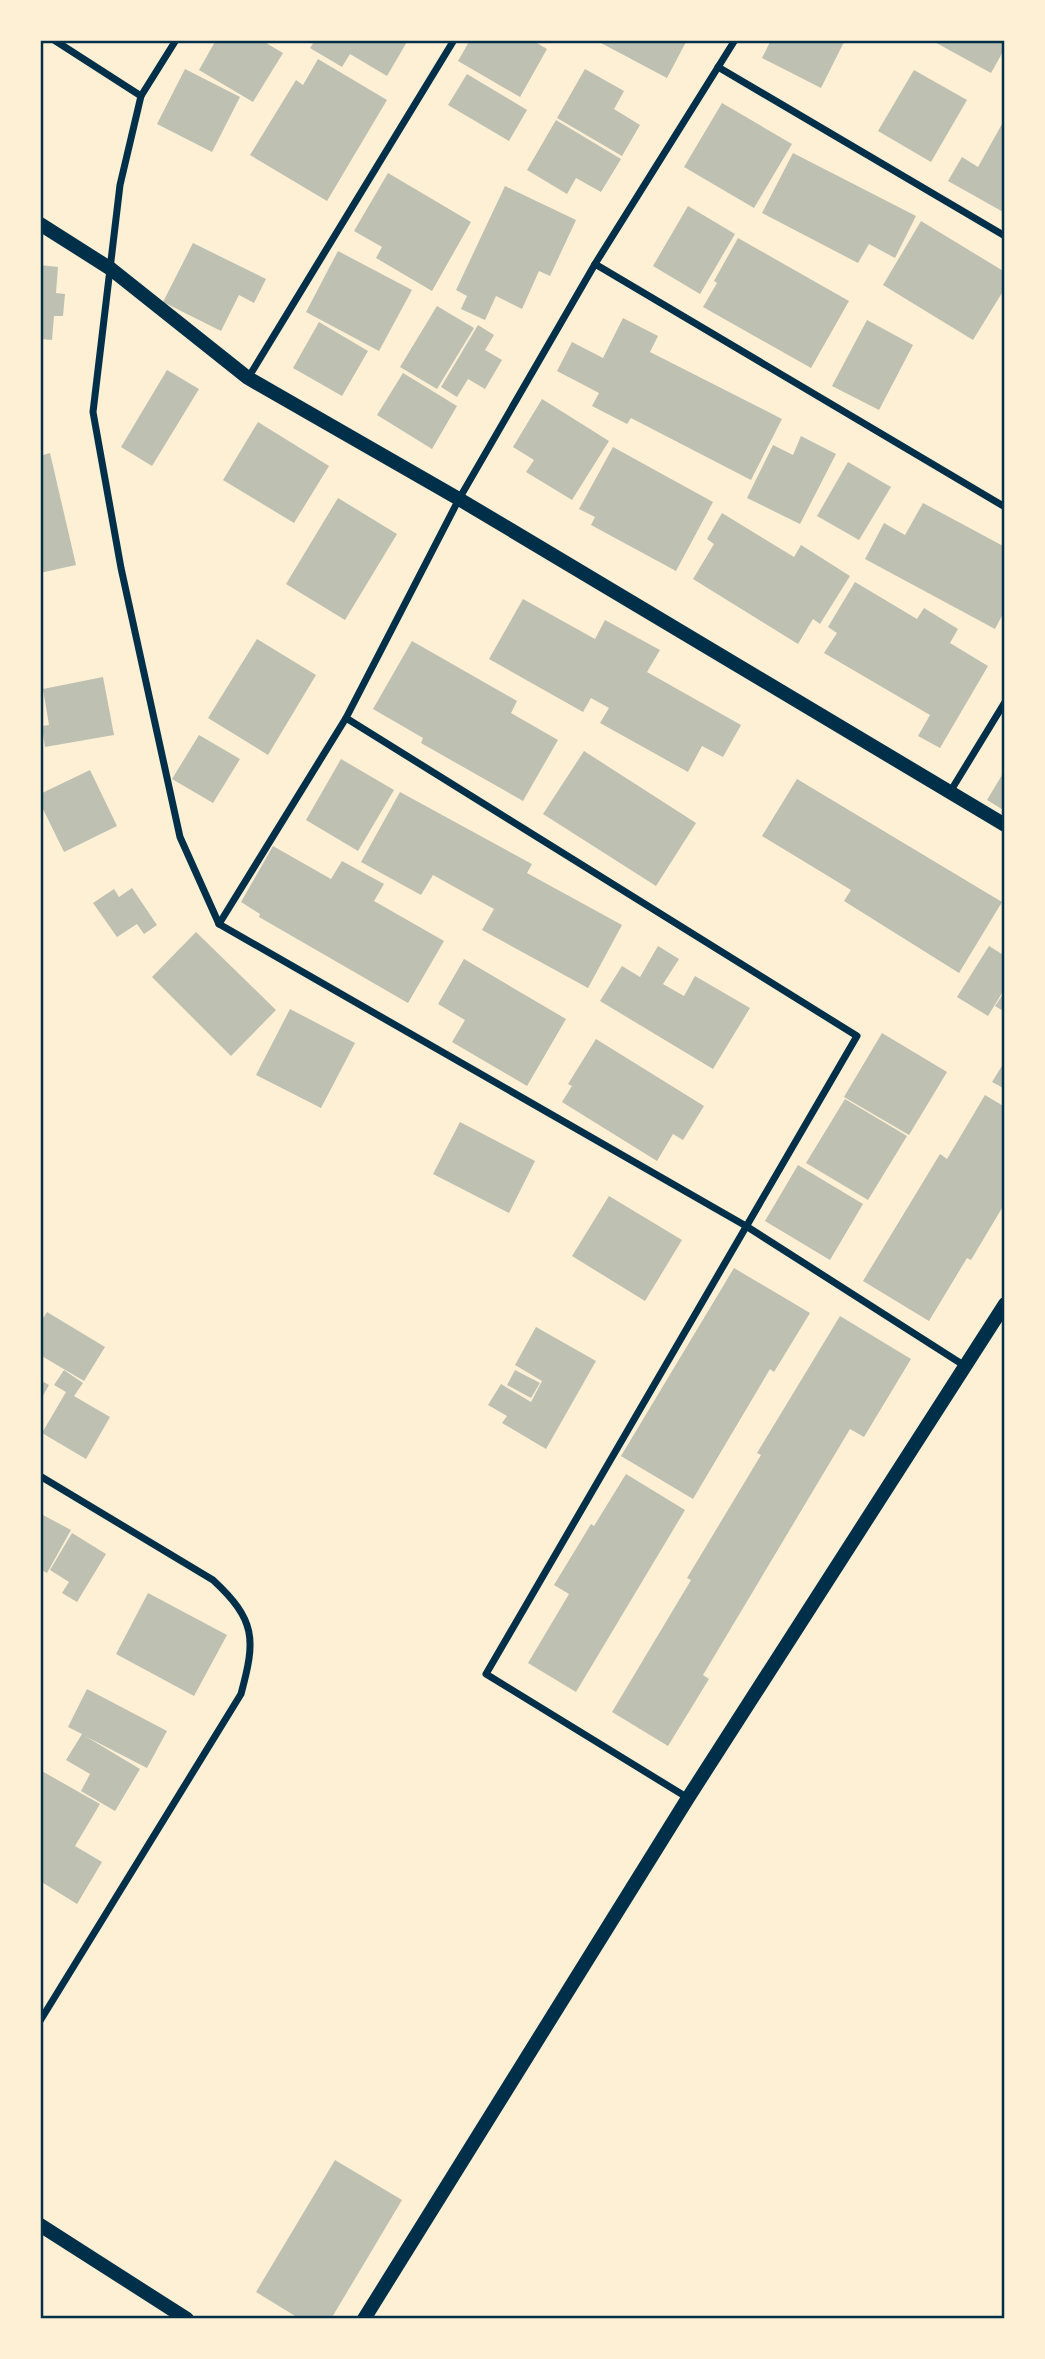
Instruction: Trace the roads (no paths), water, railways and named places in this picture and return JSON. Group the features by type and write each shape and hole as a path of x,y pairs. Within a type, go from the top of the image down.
{"main road":[{"path":"40,224 111,269 248,378 459,499 1005,825"},
{"path":"364,2319 688,1798 1005,1304"},
{"path":"40,2225 187,2319"}],"street":[{"path":"54,40 141,96"},
{"path":"176,40 141,96 120,185 93,412 121,568 180,838 219,924 746,1226 965,1366"},
{"path":"248,378 454,40"},
{"path":"219,924 346,718 459,499 595,264 735,40"},
{"path":"718,67 1005,236"},
{"path":"595,264 1005,507"},
{"path":"950,792 1005,702"},
{"path":"346,718 857,1036 486,1674 688,1798"},
{"path":"40,1476 213,1580 236,1602 246,1621 251,1642 241,1694 40,2021"}]}
